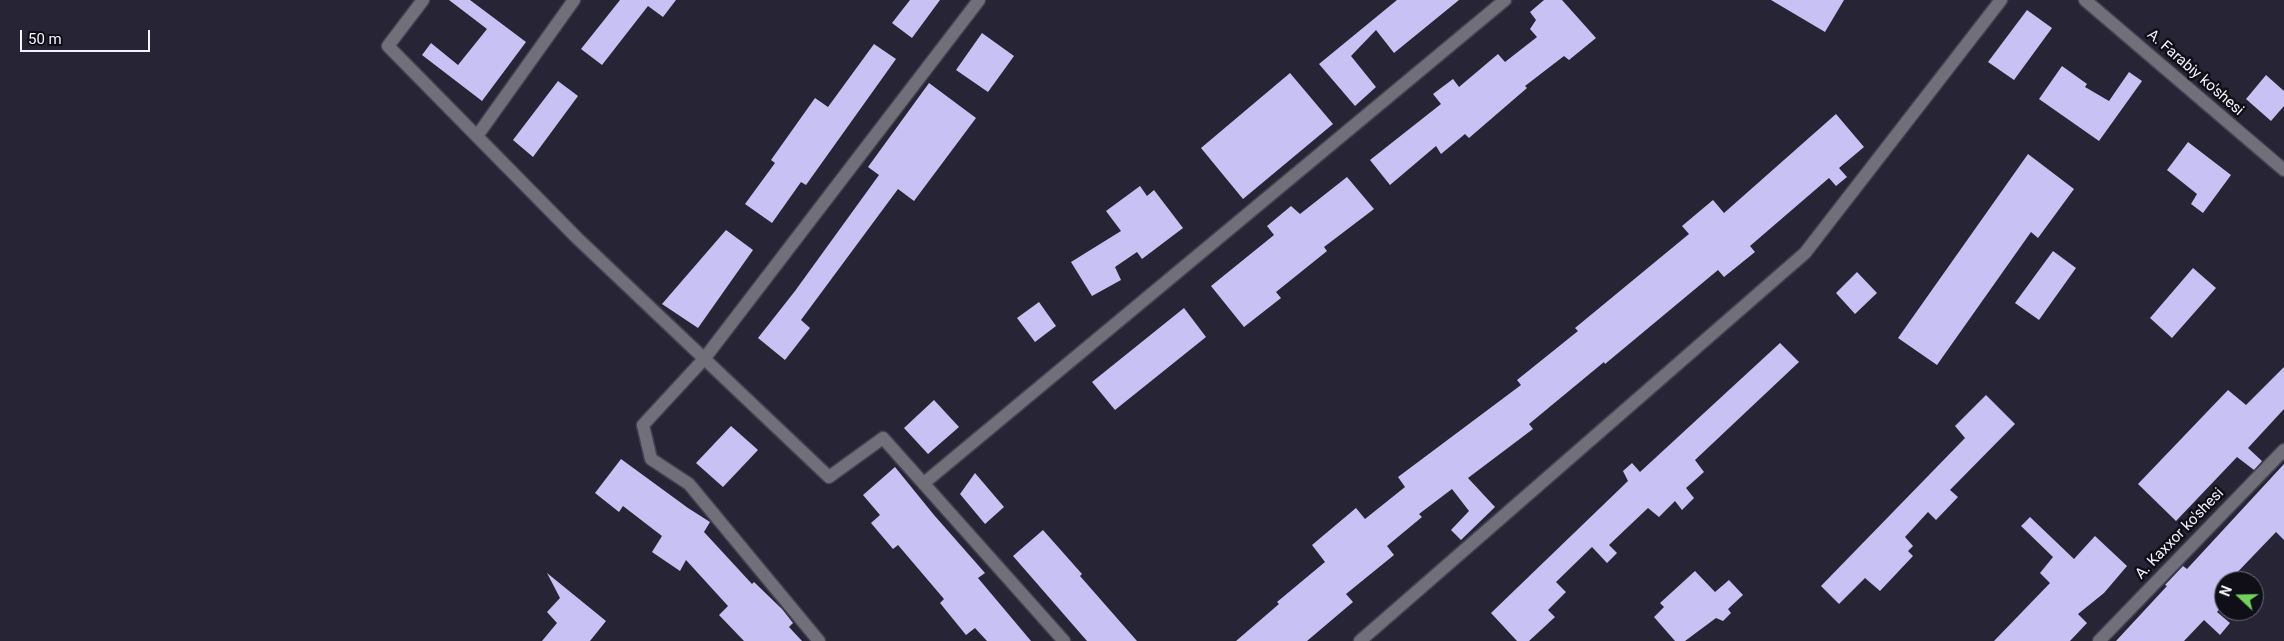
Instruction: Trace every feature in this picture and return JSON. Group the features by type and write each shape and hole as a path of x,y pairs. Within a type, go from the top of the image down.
{"street":[{"path":"423,0 388,46 577,238 829,477 883,438 1064,641"},
{"path":"477,136 574,0"},
{"path":"819,641 689,484 652,459 643,425 704,359 980,0"},
{"path":"924,483 1505,0"},
{"path":"1360,641 1805,253 2001,0"},
{"name":"A. Farabiy ko'shesi","path":"2085,0 2284,170"},
{"name":"A. Kaxxor ko'shesi","path":"2099,641 2284,450"}],"building":[{"path":"449,0 470,0 526,42 482,101 422,55 431,43 458,65 487,29"},
{"path":"620,0 676,0 663,17 648,6 602,65 581,49"},
{"path":"910,0 940,0 912,38 892,23"},
{"path":"1397,0 1459,0 1394,53 1376,30 1351,56 1376,87 1355,106 1319,64"},
{"path":"1544,0 1562,0 1596,38 1569,60 1564,56 1525,86 1527,88 1469,138 1465,134 1441,154 1436,146 1390,185 1370,160 1441,104 1433,94 1453,79 1459,87 1498,54 1505,62 1537,37 1530,29 1536,20 1530,12"},
{"path":"1771,0 1844,0 1825,32"},
{"path":"2027,10 2052,28 2014,80 1988,62"},
{"path":"982,33 1014,56 988,92 956,70"},
{"path":"874,44 896,59 806,185 801,182 772,223 745,204 775,163 771,160 815,98 828,107"},
{"path":"2062,66 2087,84 2085,87 2109,101 2129,72 2142,81 2099,141 2039,99"},
{"path":"1290,73 1333,124 1243,199 1201,148"},
{"path":"2266,75 2284,91 2284,106 2271,121 2246,99"},
{"path":"558,81 578,96 533,157 513,140"},
{"path":"929,83 976,118 914,201 898,189 801,320 810,328 785,360 758,338 795,291 879,175 868,167"},
{"path":"1836,114 1864,147 1839,168 1847,177 1836,186 1829,178 1750,246 1755,252 1724,277 1718,270 1529,424 1533,429 1468,478 1495,507 1461,540 1451,530 1469,511 1452,489 1419,514 1422,517 1387,546 1394,555 1346,594 1353,602 1307,641 1236,641 1279,604 1277,602 1325,562 1312,545 1356,508 1365,519 1405,487 1398,477 1521,385 1517,380 1578,331 1575,328 1689,234 1682,226 1713,200 1724,213"},
{"path":"2188,142 2231,175 2203,213 2191,204 2197,194 2167,170"},
{"path":"2028,154 2074,189 2038,238 2031,232 1937,365 1898,338"},
{"path":"1347,177 1374,209 1324,247 1327,251 1276,292 1281,298 1244,327 1211,286 1274,235 1267,226 1291,206 1300,214"},
{"path":"1140,186 1147,196 1154,190 1183,228 1142,259 1137,252 1115,267 1121,280 1092,296 1071,262 1121,231 1106,211"},
{"path":"726,230 753,250 698,328 662,304"},
{"path":"2053,251 2076,268 2039,320 2015,303"},
{"path":"2193,268 2216,288 2172,338 2150,318"},
{"path":"1857,272 1877,293 1855,314 1836,293"},
{"path":"1039,302 1056,326 1035,342 1017,318"},
{"path":"1184,308 1206,337 1115,410 1092,382"},
{"path":"1780,343 1799,362 1695,460 1704,472 1686,488 1694,498 1682,510 1675,501 1659,517 1648,508 1609,545 1617,553 1607,563 1592,547 1556,582 1566,592 1548,610 1555,617 1529,641 1517,641 1491,613 1628,481 1623,471 1632,463 1640,472"},
{"path":"2284,367 2284,409 2248,448 2262,461 2254,470 2237,457 2176,521 2138,484 2228,390 2246,405"},
{"path":"1986,395 2015,424 1950,490 1958,497 1936,520 1928,512 1905,537 1913,546 1908,551 1913,556 1880,591 1865,578 1839,604 1821,586 1965,438 1955,426"},
{"path":"934,400 959,427 928,454 904,428"},
{"path":"731,426 758,450 723,487 696,463"},
{"path":"621,459 710,522 704,532 752,584 754,582 782,609 793,623 789,627 802,641 744,641 719,615 728,606 686,560 680,571 652,552 662,536 623,506 619,512 595,493"},
{"path":"2284,464 2284,540 2276,532 2239,571 2214,571 2214,621 2228,621 2230,623 2220,635 2204,620 2184,641 2116,641 2183,566 2187,569"},
{"path":"895,467 985,573 978,578 1031,641 987,641 975,628 966,635 940,603 944,599 898,545 893,549 871,523 880,515 863,495"},
{"path":"975,473 1004,507 985,524 960,494"},
{"path":"2030,517 2074,559 2095,536 2127,566 2104,593 2078,614 2087,623 2070,641 1994,641 2050,583 2040,573 2053,557 2021,526"},
{"path":"1043,530 1137,641 1087,641 1013,556"},
{"path":"1695,571 1715,592 1729,580 1743,595 1728,609 1731,613 1723,621 1716,618 1685,641 1675,641 1654,617 1664,607 1660,603"},
{"path":"547,573 606,621 590,641 542,641 557,623 547,612 560,598"}]}
